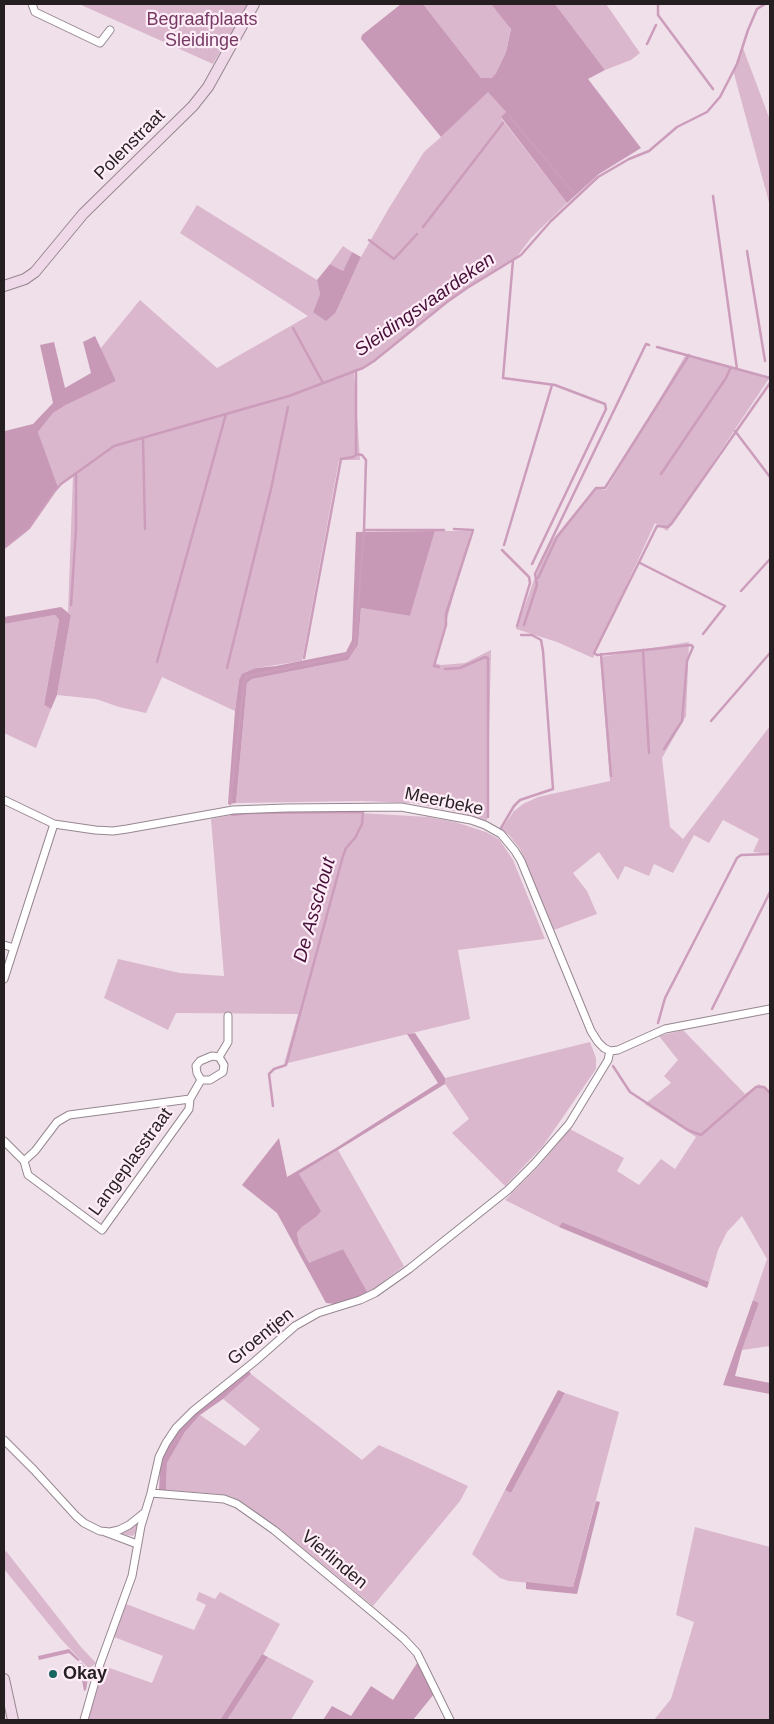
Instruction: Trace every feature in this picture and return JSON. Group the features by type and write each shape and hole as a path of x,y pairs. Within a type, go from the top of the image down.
{"main road":[{"name":"Polenstraat","path":"4,286 25,279 35,272 84,214 193,106 208,87 254,4"},
{"path":"4,1679 13,1720"}],"street":[{"path":"32,4 35,12 100,43 110,30"},
{"name":"Meerbeke","path":"4,800 54,824 113,831 233,810 286,808 401,807 455,816 485,825 501,834 515,851 591,1031 598,1042 610,1051"},
{"path":"4,980 54,824"},
{"path":"4,945 14,948"},
{"path":"610,1051 629,1046 665,1029 770,1009"},
{"path":"201,1080 210,1080 223,1072 224,1065 219,1057 228,1042 228,1016"},
{"name":"Groentjen","path":"84,1720 100,1664 132,1576 144,1513 151,1493 159,1457 176,1428 295,1326 318,1313 360,1300 375,1293 410,1269 508,1190 569,1124 608,1060 610,1051"},
{"name":"Langeplasstraat","path":"4,1141 24,1161 28,1175 102,1230 189,1109 190,1099 201,1080 196,1066 200,1060 212,1056 219,1057"},
{"name":"Langeplasstraat","path":"24,1161 35,1152 57,1122 70,1115 190,1099"},
{"path":"4,1440 84,1523 100,1531 137,1544"},
{"name":"Vierlinden","path":"151,1493 224,1499 236,1504 274,1530 383,1620 417,1653 450,1720"},
{"path":"100,1531 110,1532 119,1530 137,1520 144,1513"}],"green space":[{"name":"Begraafplaats Sleidinge","path":"79,4 248,4 213,64"},
{"path":"423,4 491,4 511,28 506,52 492,79 481,78"},
{"path":"555,4 606,4 640,53 631,60 605,70"},
{"path":"743,48 770,120 770,206 733,70"},
{"path":"488,91 506,112 501,118 567,203 531,238 516,258 457,294 371,363 354,371 360,460 339,460 302,661 256,668 239,680 235,711 162,677 146,713 119,707 96,699 57,695 71,615 68,612 73,475 58,487 38,432 53,413 116,381 100,349 140,300 217,368 308,316 180,233 197,205 317,280 320,294 313,312 336,312 361,257 424,152"},
{"path":"343,246 352,252 343,271 330,264"},
{"path":"685,356 770,377 667,531 655,523 593,658 557,642 516,629 550,543 595,488 606,490"},
{"path":"435,531 471,531 435,663 441,665 465,663 491,650 487,821 458,812 412,803 362,801 236,803 247,683 252,679 348,660 358,645 361,608 410,616"},
{"path":"55,615 59,620 44,705 51,709 36,748 4,733 4,624"},
{"path":"689,642 686,716 662,758 670,827 683,839 770,726 770,854 753,852 759,839 723,820 709,843 694,835 673,873 654,864 649,876 625,866 618,880 599,852 573,873 587,891 597,914 554,930 520,849 509,835 501,830 514,811 523,804 538,797 610,781 600,657"},
{"path":"242,813 360,813 428,817 455,822 486,832 499,839 513,860 545,939 458,950 470,1019 284,1064 298,1014 176,1013 168,1030 104,998 118,959 180,973 224,976 211,819"},
{"path":"683,1030 745,1094 759,1084 770,1091 770,1346 742,1350 759,1303 753,1300 767,1259 742,1216 727,1232 718,1250 709,1282 562,1222 559,1227 505,1200 538,1167 570,1129 624,1158 617,1171 639,1185 661,1159 675,1169 696,1137 645,1104 671,1083 664,1076 678,1060 659,1036"},
{"path":"590,1042 596,1058 596,1069 543,1146 505,1186 452,1133 469,1119 445,1084 445,1078"},
{"path":"338,1150 404,1266 368,1293 343,1249 309,1264 299,1244 297,1233 316,1217 299,1174"},
{"path":"251,1374 362,1460 379,1445 468,1486 460,1501 373,1606 298,1544 232,1497 219,1494 166,1490 167,1463 185,1432 200,1415 245,1446 260,1429 223,1399"},
{"path":"565,1393 619,1412 573,1587 509,1581 500,1578 472,1554 505,1490 511,1493"},
{"path":"136,1524 136,1532 133,1536 121,1534 121,1532"},
{"path":"695,1527 770,1547 770,1720 654,1720 671,1699 694,1622 676,1615"},
{"path":"6,1551 81,1647 96,1663 89,1669 60,1638 4,1569 4,1553"},
{"path":"199,1592 215,1599 220,1592 280,1624 263,1655 220,1720 88,1720 104,1666 152,1683 163,1656 114,1637 126,1604 194,1630 206,1605 196,1600"},
{"path":"268,1657 314,1681 291,1720 227,1720"}],"shaded area":[{"path":"401,4 423,4 481,78 492,78 506,52 511,29 491,4 555,4 605,70 588,79 641,148 599,174 567,203 501,117 506,112 488,92 441,137 361,39 362,35"},
{"path":"352,252 361,257 336,312 326,321 313,312 320,294 317,280 330,264 343,271"},
{"path":"95,336 116,381 53,413 38,432 58,487 27,531 4,549 4,426 5,431 33,424 53,403 40,345 54,342 65,388 91,373 83,342"},
{"path":"435,531 410,616 361,608 358,645 348,660 252,679 247,683 236,803 228,804 235,711 239,680 242,674 256,668 276,666 346,652 352,640 356,532"},
{"path":"61,607 71,615 57,695 51,709 44,705 59,620 55,615 4,624 4,617"},
{"path":"415,1033 445,1078 445,1084 299,1174 321,1211 297,1233 299,1244 309,1263 343,1249 368,1293 335,1304 326,1303 277,1213 242,1185 279,1138 287,1177 438,1083 407,1034"},
{"path":"562,1222 709,1282 707,1288 559,1227"},
{"path":"753,1300 759,1303 735,1376 770,1383 770,1394 723,1385"},
{"path":"247,1368 251,1374 223,1399 200,1415 185,1432 167,1463 166,1490 159,1490 160,1469 164,1454 177,1432 186,1421"},
{"path":"558,1390 565,1393 511,1493 505,1490"},
{"path":"596,1501 600,1502 577,1594 526,1589 526,1582 573,1587"},
{"path":"69,1649 80,1660 78,1661 69,1653 39,1660 38,1656"},
{"path":"262,1654 268,1657 227,1720 220,1720"},
{"path":"419,1660 434,1694 413,1720 323,1720 332,1706 351,1716 371,1686 393,1700"},
{"path":"82,1663 89,1672 86,1690 84,1691 79,1664"}],"waterway":[{"path":"658,4 658,15 713,89"},
{"name":"Sleidingsvaardeken","path":"4,548 29,528 61,484 114,446 289,396 363,368 374,361 447,302 521,255 551,221 598,177 629,159 649,151 677,127 707,112 720,97 737,64 757,9 765,4"},
{"path":"647,44 656,25"},
{"path":"510,117 574,193"},
{"path":"423,227 503,123"},
{"path":"713,196 737,369"},
{"path":"369,240 394,259 417,234"},
{"path":"747,251 765,361"},
{"path":"513,260 503,378 555,385 605,404 606,409 532,564"},
{"path":"293,328 323,383"},
{"path":"524,625 537,585 535,574 646,344 649,345"},
{"path":"657,347 770,378"},
{"path":"538,578 557,537 596,488 605,488 689,355"},
{"path":"661,474 726,378 731,367"},
{"name":"De Asschout","path":"230,804 244,682 247,676 341,657 351,653 355,644 364,530 366,460 362,455 356,454 356,370"},
{"path":"664,749 682,721 687,661 693,647 691,645 597,655 594,653 657,526 668,527 672,523 770,383"},
{"path":"504,545 552,385"},
{"path":"227,668 271,489 288,407"},
{"path":"157,662 226,414"},
{"path":"735,431 770,477"},
{"path":"143,438 145,529"},
{"path":"304,658 341,459 356,455"},
{"path":"71,605 76,529 76,475"},
{"path":"439,667 434,666 446,625 446,614 473,530 454,529"},
{"path":"364,530 444,530"},
{"path":"502,550 529,577 530,583 517,626"},
{"path":"741,591 770,559"},
{"path":"640,563 725,606 703,634"},
{"path":"501,828 514,806 520,800 553,789 541,640 532,635 521,635"},
{"path":"643,650 649,753"},
{"path":"711,721 770,653"},
{"path":"601,654 611,776"},
{"path":"445,669 460,668 485,657 488,658 488,817"},
{"name":"De Asschout","path":"232,815 248,813 363,812 362,824 355,838 346,848 343,856 286,1065 274,1069 269,1074 273,1106"},
{"path":"658,1023 665,998 737,858 741,855 770,854"},
{"path":"712,1009 770,892"},
{"path":"613,1066 630,1092 688,1130 701,1135 756,1087 764,1087 770,1093"}],"place":[{"name":"Okay","path":"53,1674"}]}
